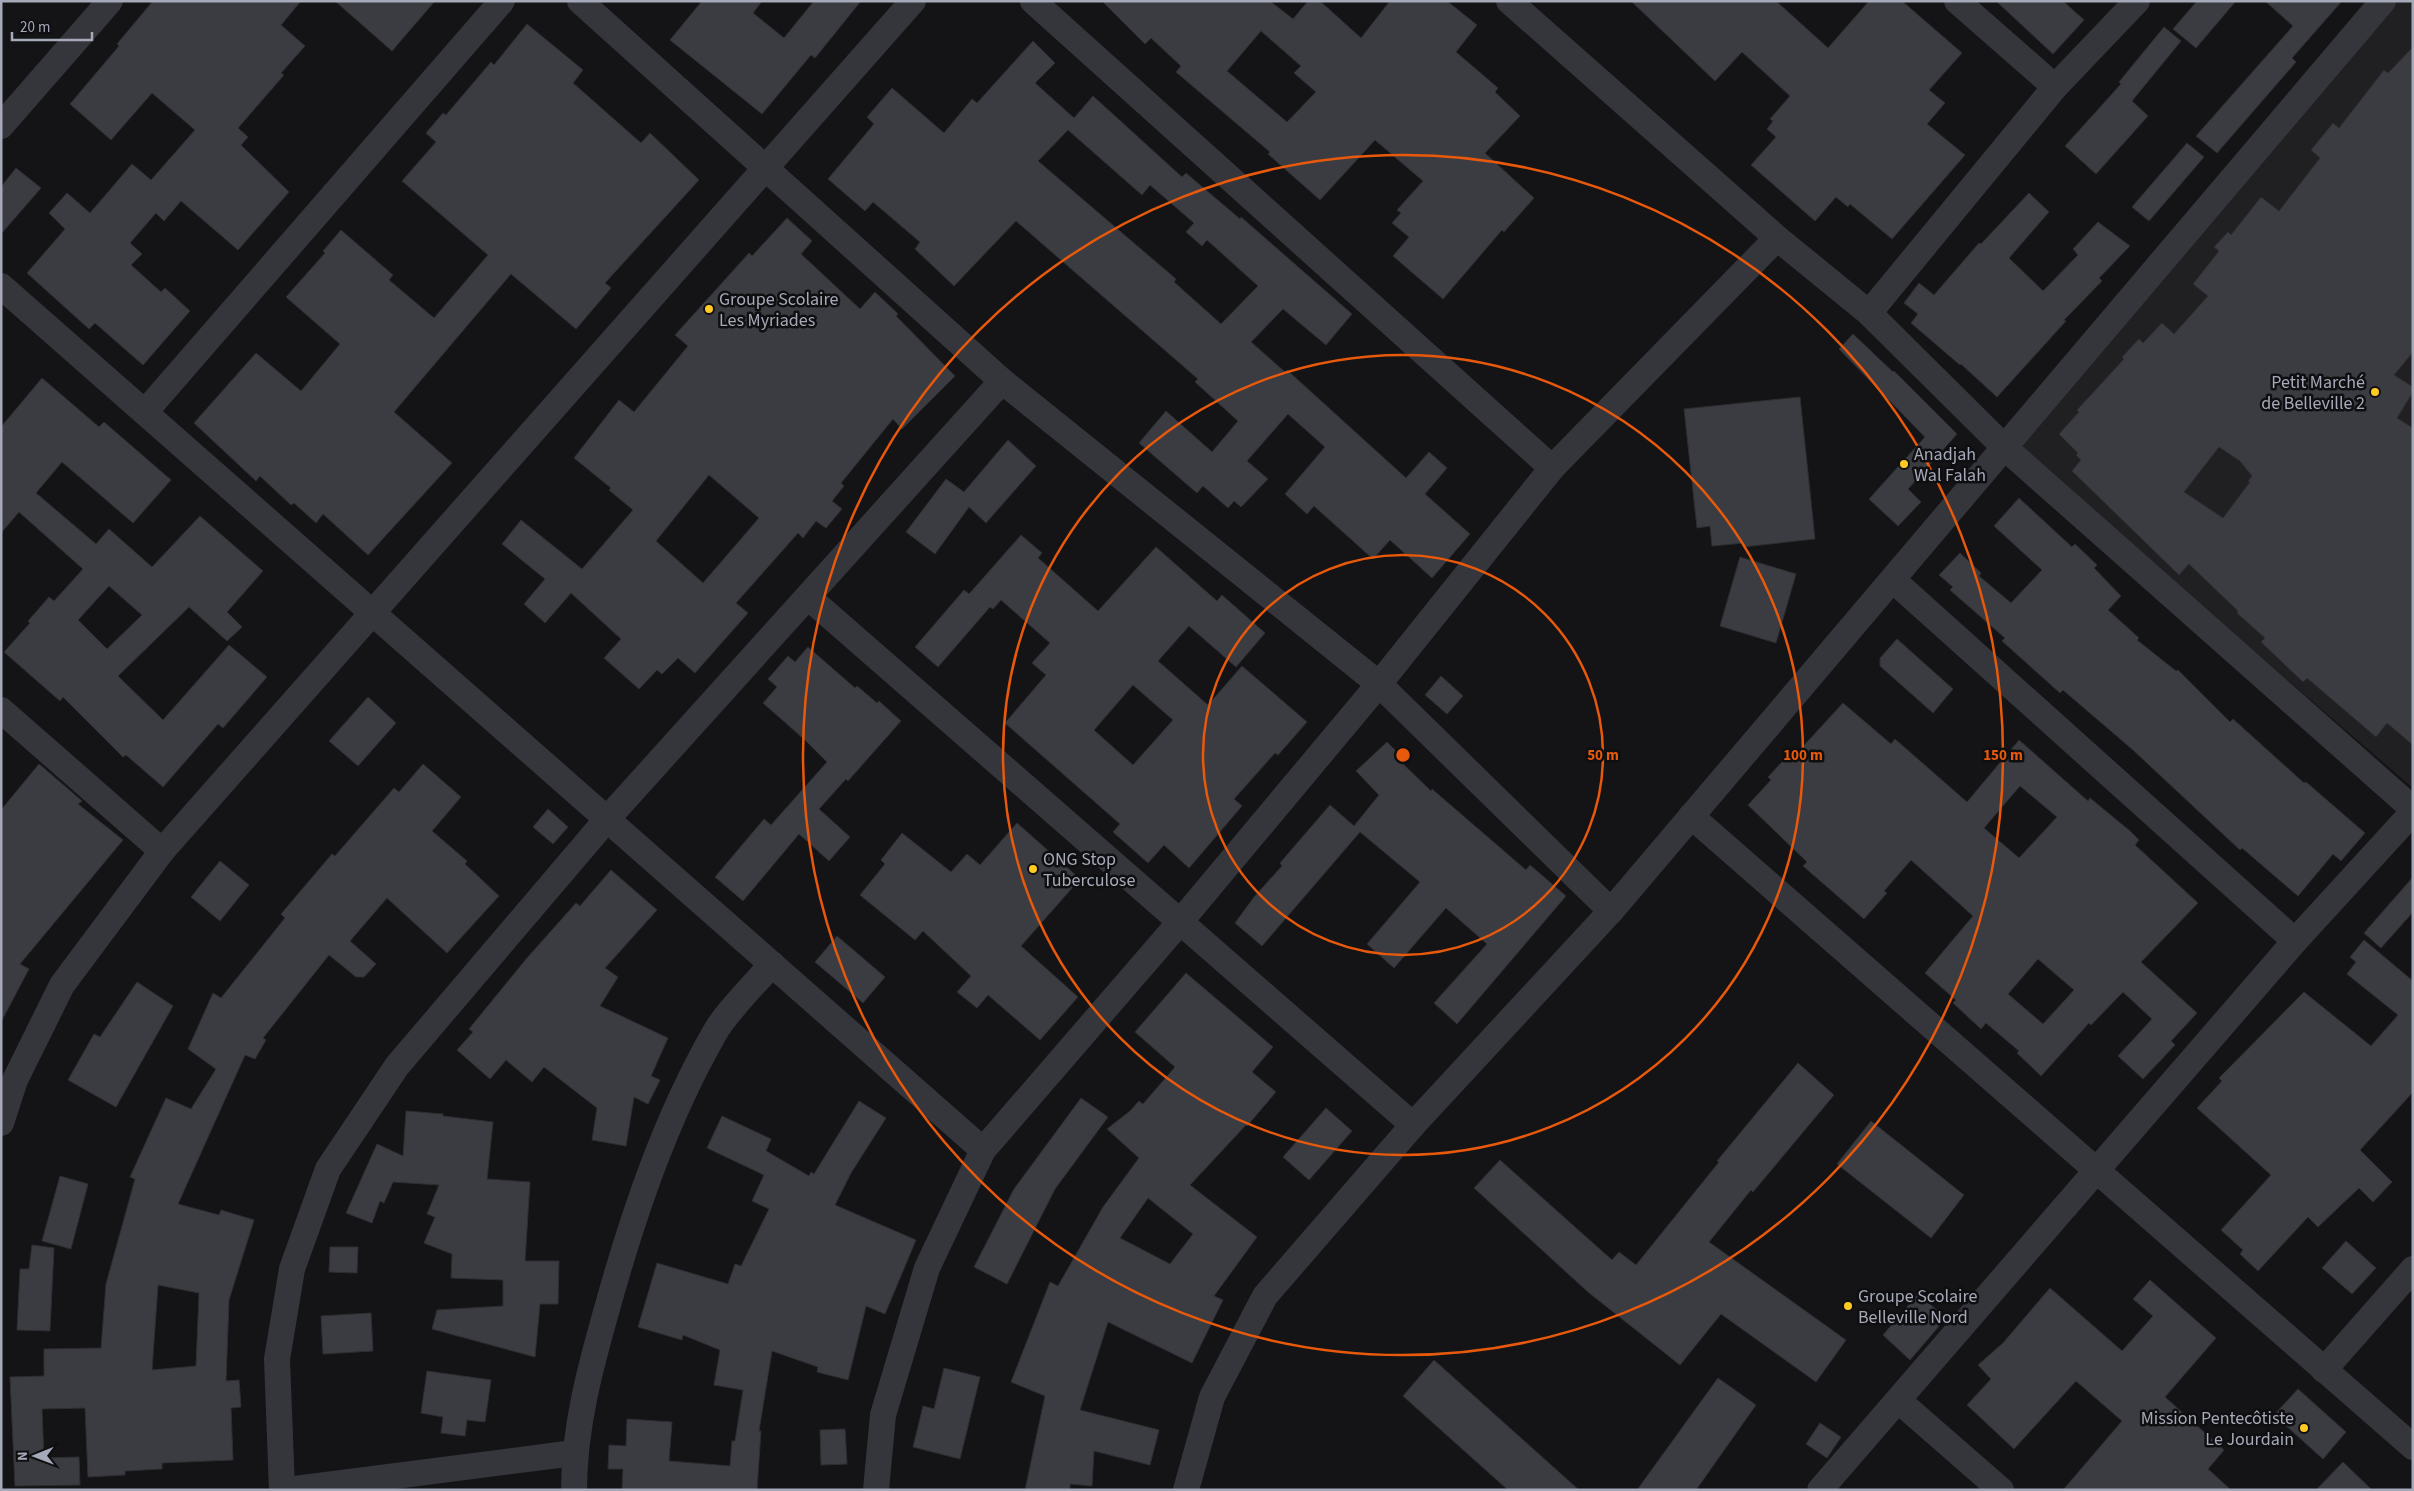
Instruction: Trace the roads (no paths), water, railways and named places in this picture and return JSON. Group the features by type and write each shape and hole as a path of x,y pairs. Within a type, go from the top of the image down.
{"street":[{"path":"1,126 110,1"},
{"path":"145,412 502,1"},
{"path":"580,1 1002,381 1378,684 1612,911"},
{"path":"1,1123 15,1080 62,985 162,851 913,1"},
{"path":"1033,1 1552,468"},
{"path":"1509,1 1777,238 1869,313 2004,447 2413,811 2295,942 1820,1490"},
{"path":"1957,1 2055,88"},
{"path":"1869,313 2055,88 2137,1"},
{"path":"1186,1490 1212,1397 1265,1296 1413,1125 1612,911 2383,1"},
{"path":"876,1490 883,1416 927,1268 984,1150 1180,922 1378,684 1552,468 1777,238"},
{"path":"1,286 984,1150"},
{"path":"282,1490 277,1360 292,1269 328,1169 397,1066 608,818 1002,381"},
{"path":"1893,580 2295,942"},
{"path":"808,596 1413,1125"},
{"path":"1,710 162,851"},
{"path":"1691,816 2096,1172 2413,1447"},
{"path":"574,1490 574,1453 590,1368 620,1262 661,1142 714,1032 772,964"},
{"path":"2324,1370 2413,1269"},
{"path":"1899,1401 2001,1490"},
{"path":"287,1490 574,1453"}],"place":[{"name":"Groupe Scolaire Les Myriades","path":"709,309"},
{"name":"Petit Marché de Belleville 2","path":"2375,392"},
{"name":"Anadjah Wal Falah","path":"1904,464"},
{"name":"ONG Stop Tuberculose","path":"1033,869"},
{"name":"Groupe Scolaire Belleville Nord","path":"1848,1306"},
{"name":"Mission Pentecôtiste Le Jourdain","path":"2304,1428"}]}
